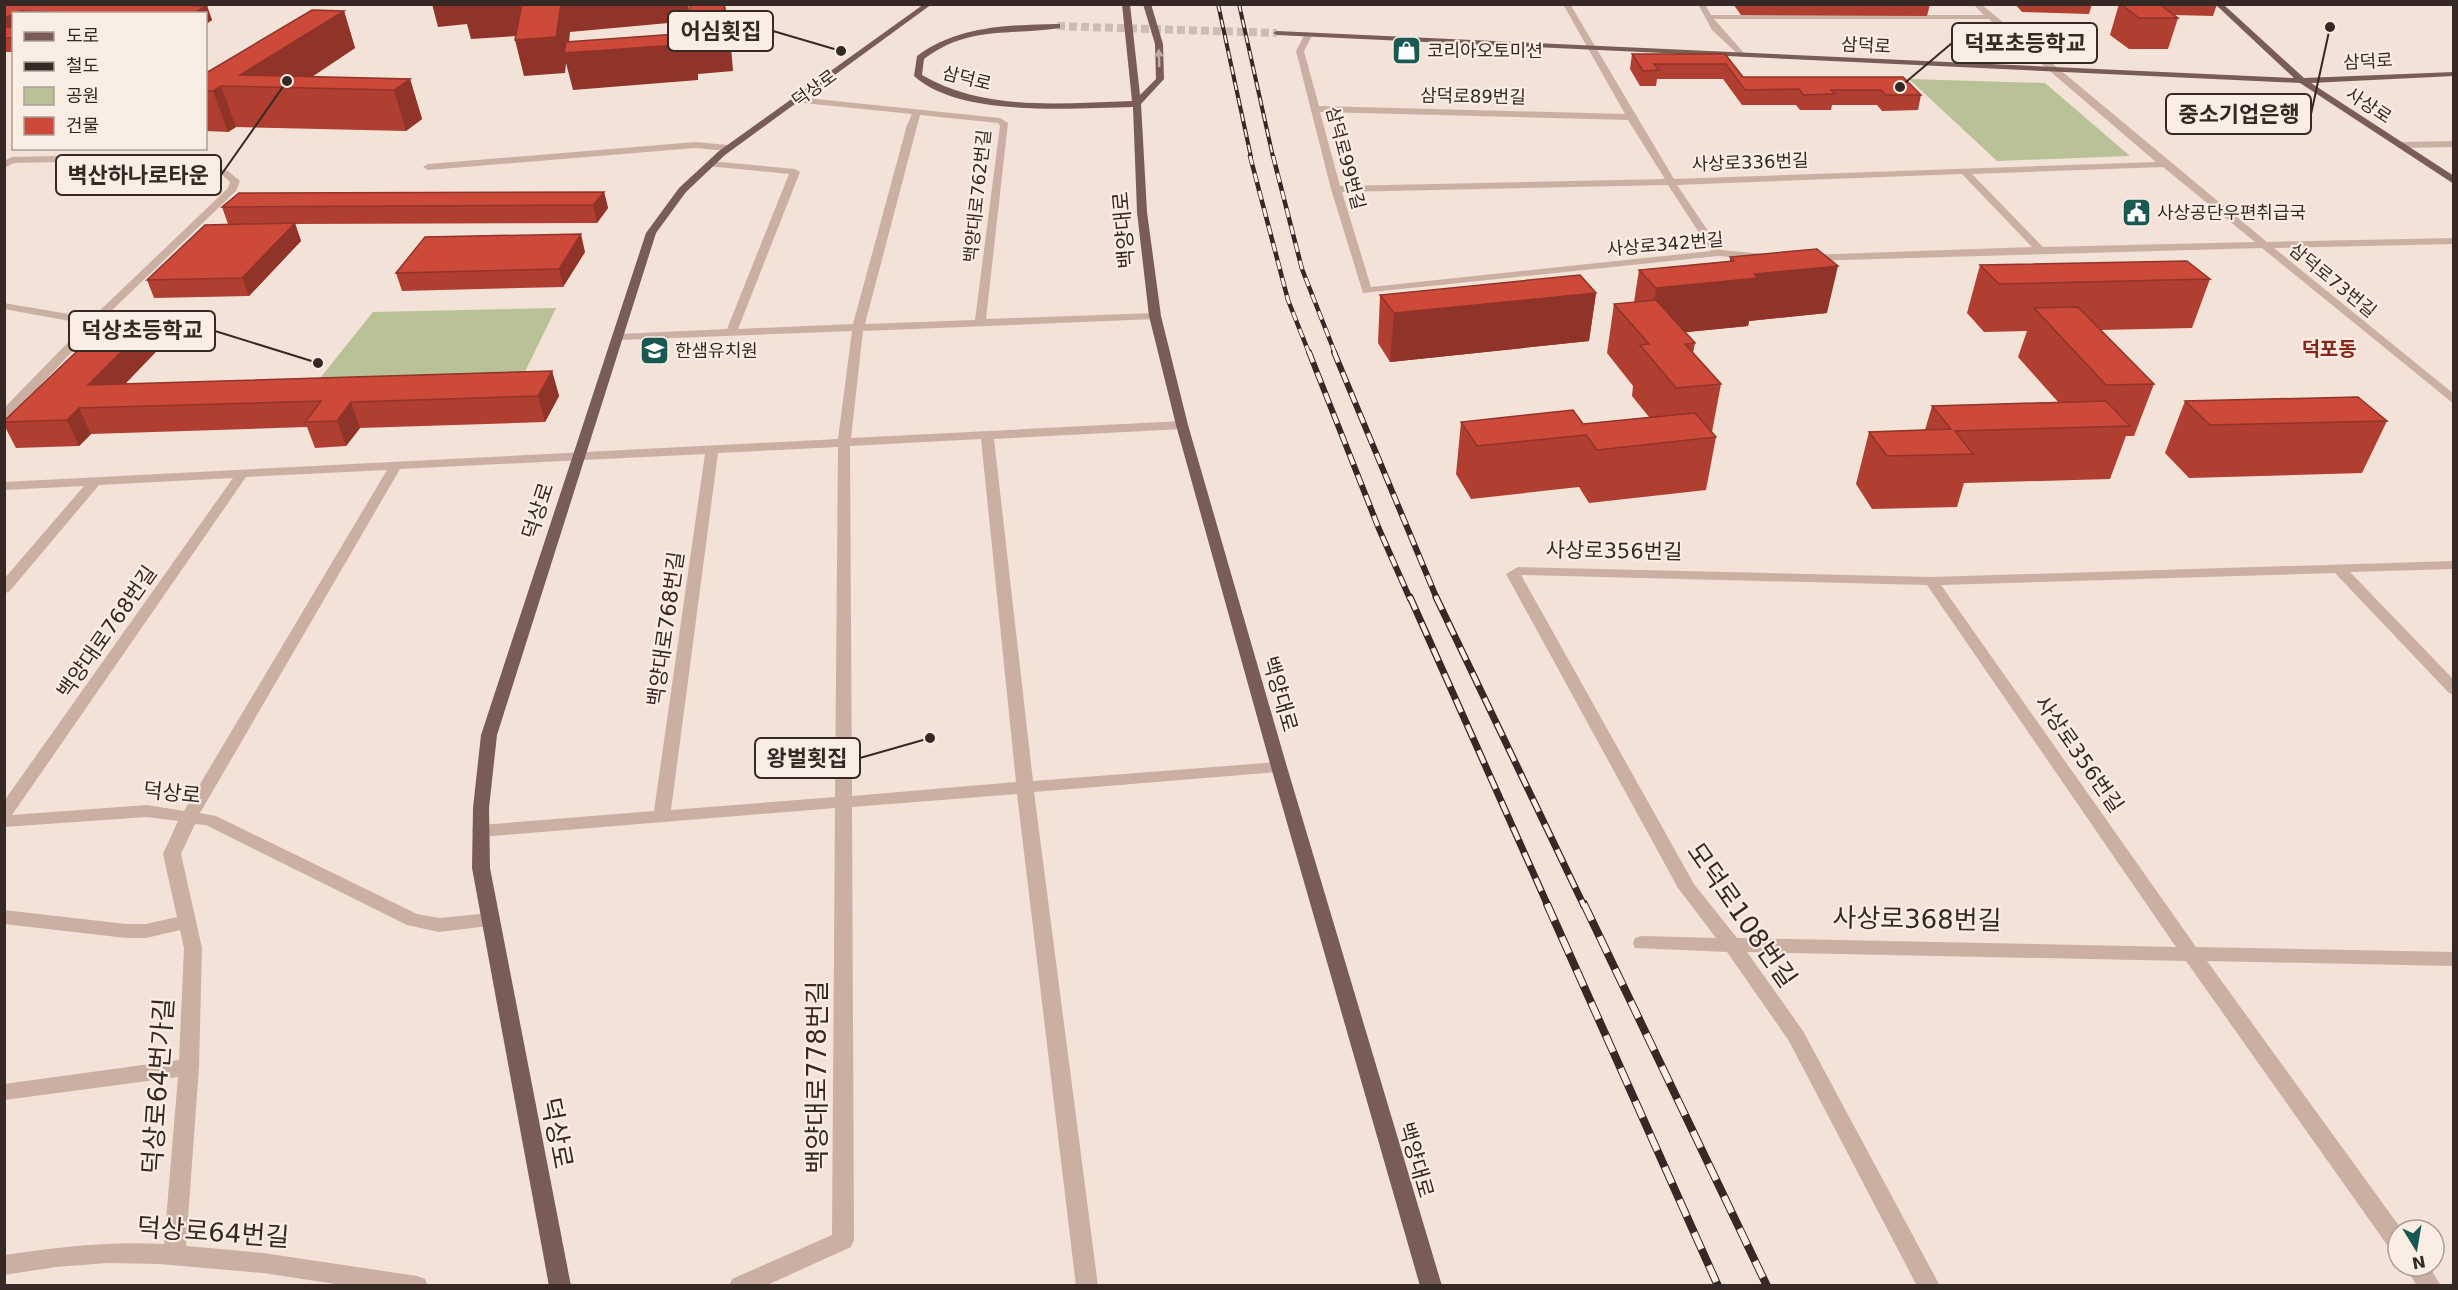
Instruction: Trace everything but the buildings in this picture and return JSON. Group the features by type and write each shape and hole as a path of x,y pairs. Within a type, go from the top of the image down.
{"main road":[{"name":"덕상로","path":"560,1286 481,868 480,808 489,735 620,337 651,233 664,209 679,192 728,148 929,4"},
{"name":"백양대로","path":"1126,4 1137,104 1142,212 1155,316 1182,425 1279,767 1431,1286"},
{"path":"1137,104 1160,79 1159,44 1147,4"},
{"name":"사상로","path":"2218,4 2302,81 2454,181"},
{"name":"삼덕로","path":"1057,26 989,31 946,41 930,49 920,58 918,76 929,85 947,92 987,101 1018,104 1137,104"},
{"name":"삼덕로","path":"1277,33 2302,81 2454,74"}],"street":[{"path":"1566,4 1629,117 1669,182 1718,253"},
{"path":"1701,4 1711,17 1715,28 1741,55"},
{"name":"삼덕로73번길","path":"1976,4 2165,164 2454,400"},
{"path":"1711,17 1992,17"},
{"name":"삼덕로99번길","path":"1309,34 1300,51 1336,189 1367,291"},
{"name":"백양대로762번길","path":"797,100 1000,121 1005,125 980,323"},
{"name":"삼덕로89번길","path":"1316,109 1629,117"},
{"path":"845,802 844,442 858,328 911,125 917,112"},
{"path":"2400,145 2454,144"},
{"path":"428,167 695,145 728,148"},
{"path":"4,165 12,160 60,159 197,166 225,173 235,181 233,189 95,322 4,416"},
{"path":"710,164 795,172 731,333"},
{"name":"사상로336번길","path":"1336,189 1669,182 2165,164"},
{"path":"1963,170 2040,250"},
{"name":"사상로342번길","path":"1367,291 1718,253 1791,258 2454,241"},
{"path":"7,307 95,322"},
{"path":"620,337 1155,316"},
{"path":"4,486 1182,425"},
{"path":"987,435 1025,788 1087,1286"},
{"name":"백양대로768번길","path":"662,816 712,448"},
{"path":"189,816 396,465"},
{"name":"백양대로768번길","path":"4,814 243,473"},
{"path":"4,589 95,481"},
{"name":"사상로356번길","path":"1513,573 1518,571 1930,581 2454,565"},
{"path":"2338,568 2454,690"},
{"name":"모덕로108번길","path":"1513,573 1687,888 1732,945 1796,1036 1929,1286"},
{"name":"사상로356번길","path":"1930,581 2190,952"},
{"path":"481,831 1279,767"},
{"name":"백양대로778번길","path":"740,1286 843,1240 845,802"},
{"name":"덕상로","path":"4,820 147,811 210,820 413,920 439,926 491,920"},
{"name":"덕상로64번가길","path":"174,1255 189,1067 193,948 172,854 189,816"},
{"path":"4,917 146,932 187,922"},
{"name":"사상로368번길","path":"1642,943 2454,959"},
{"path":"2190,952 2386,1225"},
{"path":"4,1092 189,1067"},
{"name":"덕상로64번길","path":"4,1265 57,1255 174,1255 237,1258 417,1286"}],"green space":[{"path":"1909,79 2045,83 2130,156 1997,161"},
{"path":"556,308 521,380 313,387 373,312"}],"tunnel":[{"path":"1057,26 1277,33"}],"railway":[{"path":"1218,4 1251,157"},
{"path":"1239,4 1273,157"},
{"path":"1250,156 1288,300 1309,353"},
{"path":"1273,156 1302,269 1335,353"},
{"path":"1309,352 1379,529 1410,599"},
{"path":"1334,352 1437,599"},
{"path":"1410,597 1548,906"},
{"path":"1436,597 1584,906"},
{"path":"1547,904 1718,1286"},
{"path":"1584,904 1767,1286"}],"place":[{"name":"중소기업은행","path":"2330,27"},
{"name":"코리아오토미션","path":"1406,50"},
{"name":"어심횟집","path":"841,51"},
{"name":"벽산하나로타운","path":"287,81"},
{"name":"덕포초등학교","path":"1900,87"},
{"name":"사상공단우편취급국","path":"2136,212"},
{"name":"한샘유치원","path":"654,350"},
{"name":"덕상초등학교","path":"318,363"},
{"name":"왕벌횟집","path":"930,738"}],"district":[{"name":"덕포동","path":"2329,349"}]}
